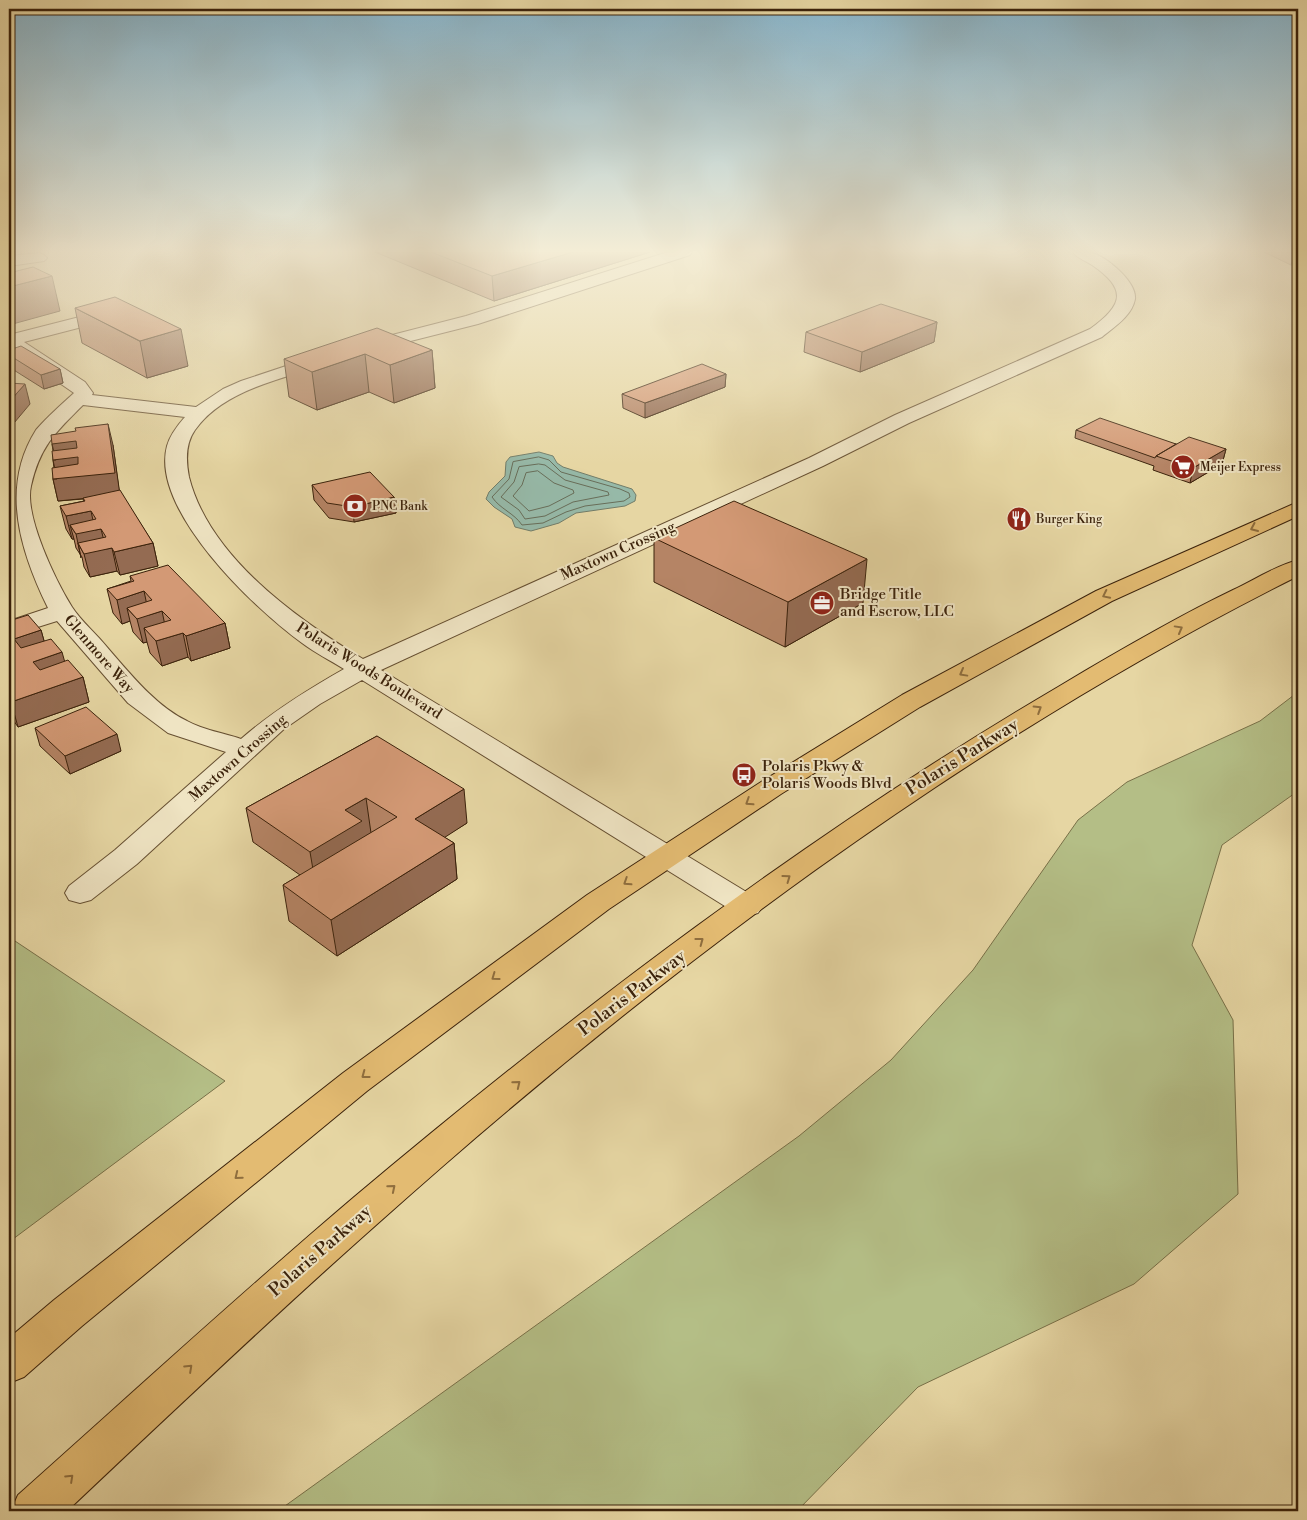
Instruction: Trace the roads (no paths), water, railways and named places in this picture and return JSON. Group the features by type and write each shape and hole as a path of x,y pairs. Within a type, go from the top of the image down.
{"main road":[{"path":"9,1364 68,1313 355,1082 598,902 667,856 771,788 911,701 1104,596 1298,508"},
{"name":"Polaris Parkway","path":"34,1511 221,1339 365,1211 590,1025 747,906 903,795 1043,706 1144,648 1298,567"}],"street":[{"path":"9,340 76,323"},
{"name":"Polaris Woods Boulevard","path":"459,323 394,338 278,374 234,392 201,413 184,430 176,445 174,460 182,487 195,516 214,545 239,576 311,638 747,906"},
{"name":"Maxtown Crossing","path":"80,893 126,857 275,723 311,698 363,669 816,462 902,419 1096,333 1110,323"},
{"path":"9,340 78,386 84,394 80,400 201,413"},
{"name":"Glenmore Way","path":"80,400 58,418 42,435 14,489 38,564 62,611 137,697 177,727 244,749"},
{"path":"9,629 62,611"}],"water":[{"path":"539,452 553,456 557,463 563,467 632,489 636,495 635,501 625,506 576,513 559,523 531,531 515,527 512,519 486,499 489,492 505,476 506,462 510,457"}],"place":[{"name":"Meijer Express","path":"1183,467"},
{"name":"PNC Bank","path":"355,506"},
{"name":"Burger King","path":"1019,519"},
{"name":"Bridge Title and Escrow, LLC","path":"822,603"},
{"name":"Polaris Pkwy & Polaris Woods Blvd","path":"744,775"}]}
